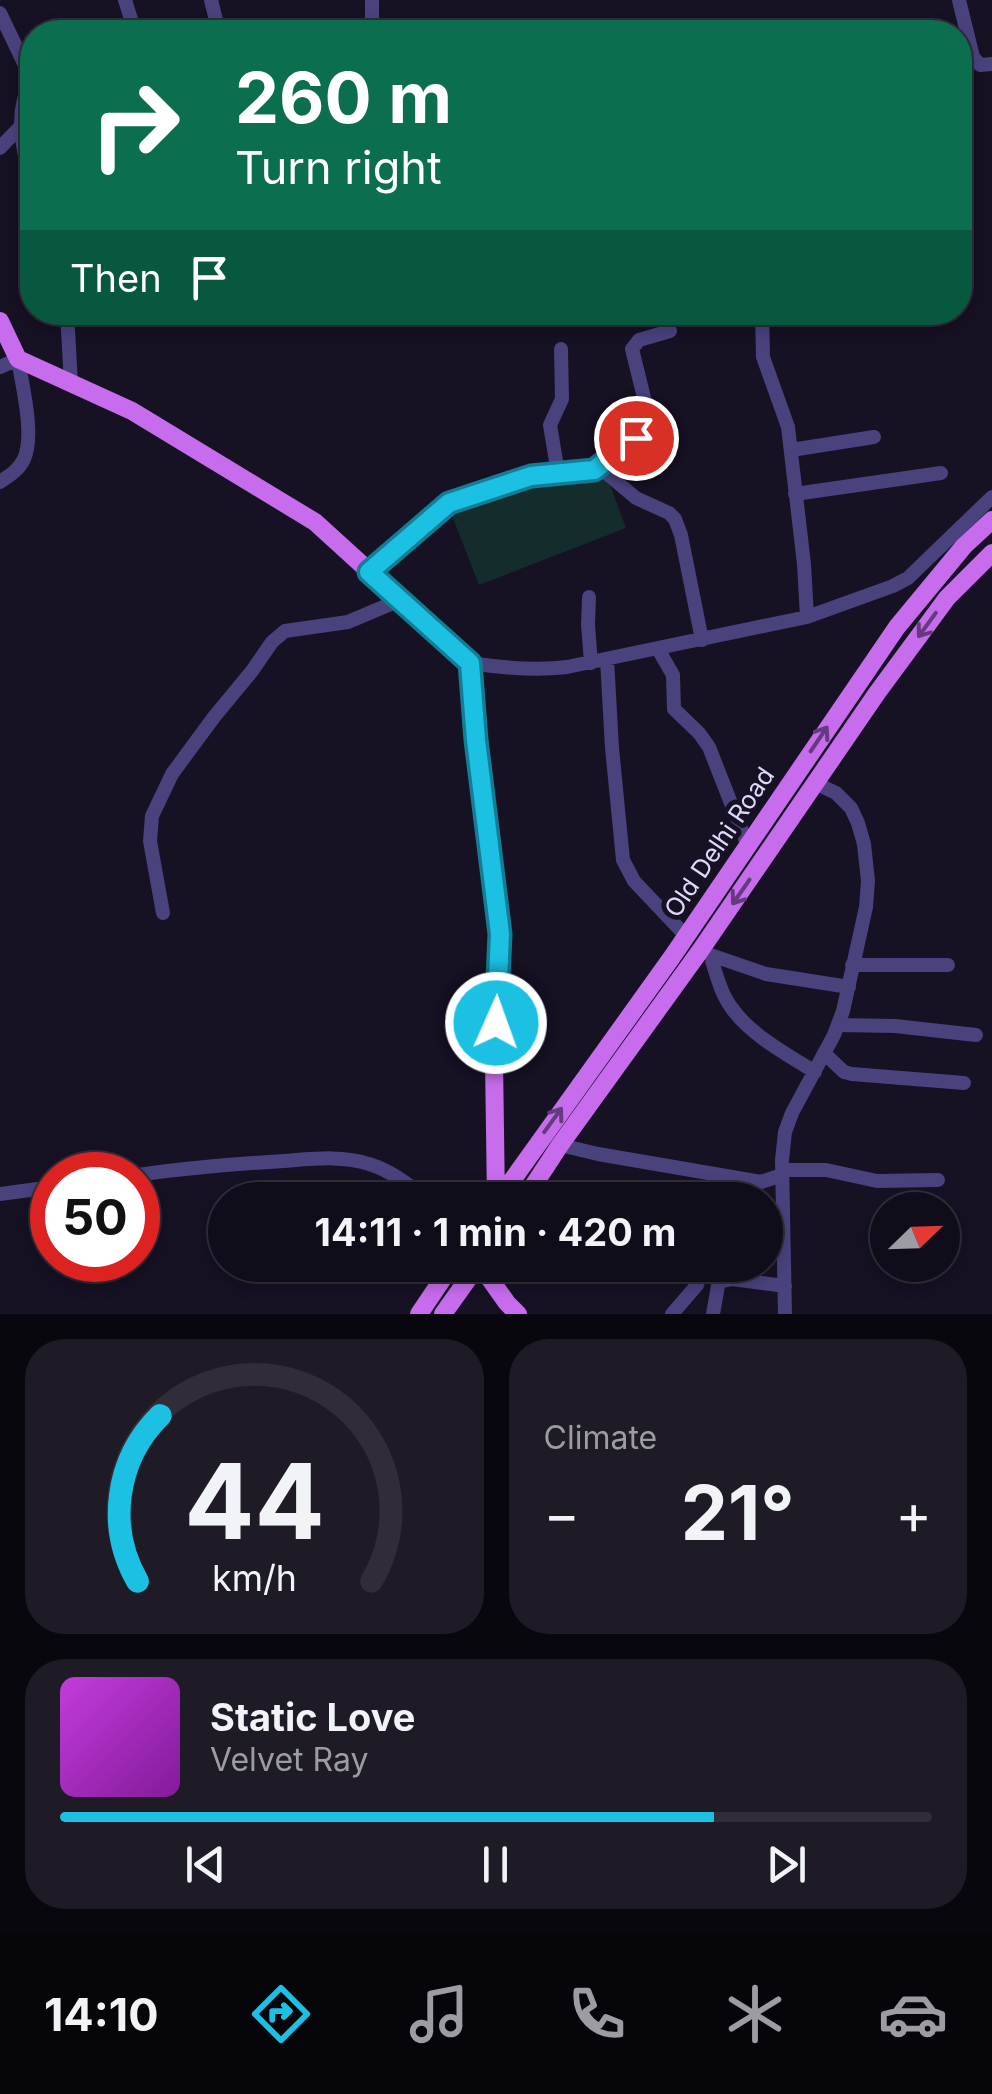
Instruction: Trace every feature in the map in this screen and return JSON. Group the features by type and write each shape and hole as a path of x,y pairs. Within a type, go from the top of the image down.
{"main road":[{"path":"0,321 9,363 132,411 315,522 470,663 500,934 494,1060 497,1182"},
{"name":"Old Delhi Road","path":"510,1182 686,936 897,627 964,546 992,520"},
{"name":"Old Delhi Road","path":"536,1182 705,953 815,783 947,598 992,553"},
{"path":"419,1314 441,1282"},
{"path":"444,1314 467,1282"},
{"path":"492,1282 518,1314"}],"street":[{"path":"0,12 20,55"},
{"path":"972,53 980,65 992,64"},
{"path":"0,148 20,127"},
{"path":"68,325 71,384"},
{"path":"762,325 762,350 786,416 807,617"},
{"path":"594,470 636,438 650,422 632,349 639,340 670,331"},
{"path":"558,472 550,426 562,399 561,348"},
{"path":"0,482 23,462 28,438 9,363"},
{"path":"791,450 874,437"},
{"path":"369,572 449,503 515,480 594,470 610,474 636,498 675,518 682,535 702,640"},
{"path":"796,494 941,473"},
{"path":"470,663 542,670 807,617 904,580 992,497"},
{"path":"589,597 591,663"},
{"path":"163,913 150,841 152,816 172,774 214,717 272,642 285,631 338,624 400,600"},
{"path":"658,649 673,675 674,709 709,747 748,844"},
{"path":"607,660 623,860 634,881 686,936"},
{"path":"785,1314 785,1132 838,1025 866,906 868,881 864,844 851,808 836,793 815,783"},
{"path":"705,953 766,974 849,987"},
{"path":"705,953 722,991 740,1018 815,1072"},
{"path":"852,965 948,965"},
{"path":"838,1025 895,1026 976,1036"},
{"path":"824,1054 844,1072 852,1074 964,1083"},
{"path":"560,1146 761,1182 782,1172 826,1170 877,1181 938,1180"},
{"path":"160,1172 303,1160 355,1161 365,1162 404,1182"},
{"path":"722,1182 723,1176"},
{"path":"0,1194 30,1190"},
{"path":"713,1314 721,1281 785,1286"},
{"path":"672,1314 698,1282"}],"green space":[{"path":"606,474 626,528 479,585 449,508 487,501 530,483"}],"route":[{"path":"496,1023 500,934 470,663 369,572 449,503 531,476 594,470 636,438"}]}
